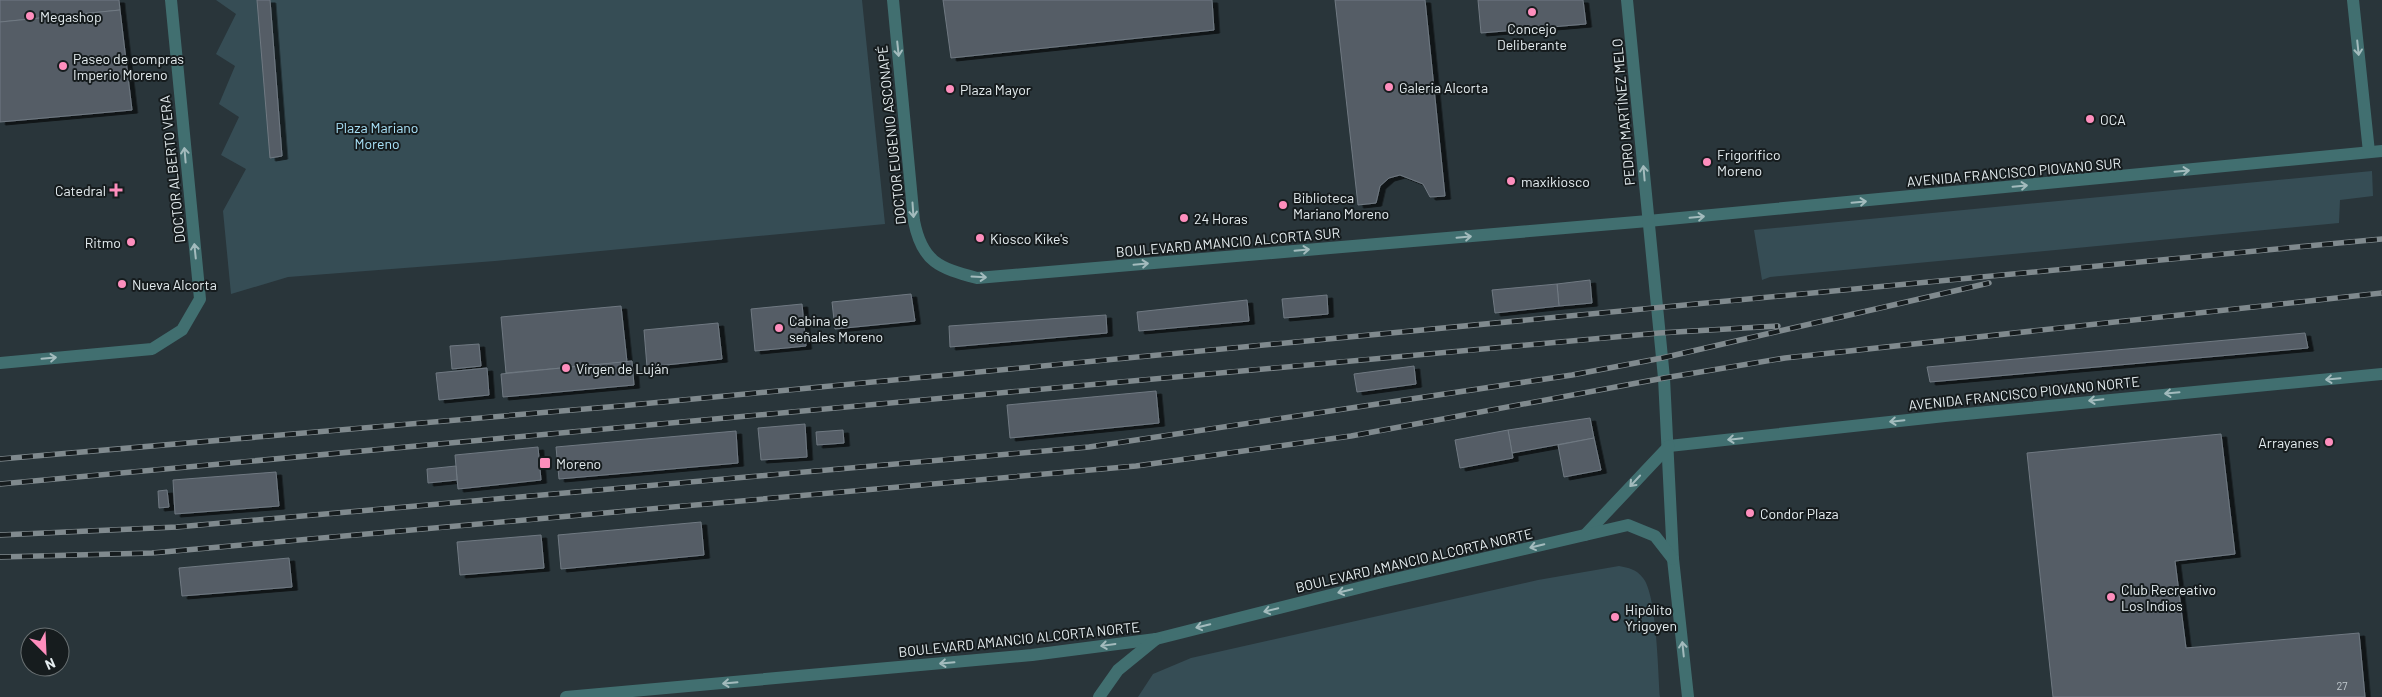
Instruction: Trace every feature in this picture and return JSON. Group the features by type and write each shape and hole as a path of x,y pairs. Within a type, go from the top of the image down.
{"street":[{"name":"DOCTOR ALBERTO VERA","path":"0,363 152,349 182,330 200,299 171,0"},
{"name":"DOCTOR EUGENIO ASCONAPÉ","path":"894,0 914,221 918,242 933,262"},
{"name":"PEDRO MARTÍNEZ MELO","path":"1627,0 1664,378 1669,446 1673,559 1688,697"},
{"path":"2352,0 2369,152"},
{"name":"AVENIDA FRANCISCO PIOVANO SUR","path":"1648,221 2382,151"},
{"name":"BOULEVARD AMANCIO ALCORTA SUR","path":"933,262 951,271 977,278 1648,221"},
{"name":"AVENIDA FRANCISCO PIOVANO NORTE","path":"1669,446 1954,414 2382,374"},
{"path":"1585,535 1669,446"},
{"name":"BOULEVARD AMANCIO ALCORTA NORTE","path":"566,697 1032,655 1156,639 1309,600 1628,525 1655,536 1673,559"},
{"path":"1099,697 1118,670 1156,639"}],"green space":[{"name":"Plaza Mariano Moreno","path":"216,0 862,0 885,224 495,261 288,277 231,294 223,211 246,169 221,155 239,117 219,104 235,66 216,54 236,14"},
{"path":"2372,171 2373,196 2340,200 2339,223 1770,277 1762,280 1754,230"},
{"path":"1619,566 1629,568 1638,573 1648,587 1654,617 1660,697 1138,697 1153,674 1191,658 1538,580"}],"building":[{"name":"Megashop","path":"0,0 119,0 120,10 0,22"},
{"path":"257,0 270,0 282,156 270,158"},
{"path":"943,0 1212,0 1214,30 951,58"},
{"name":"Galeria Alcorta","path":"1335,0 1425,0 1445,196 1430,197 1423,184 1400,175 1389,178 1380,186 1376,203 1358,205"},
{"name":"Concejo Deliberante","path":"1478,0 1583,0 1586,24 1481,33"},
{"name":"Paseo de compras Imperio Moreno","path":"120,10 132,110 0,122 0,22"},
{"path":"1590,280 1592,303 1559,306 1557,284"},
{"path":"1557,284 1559,306 1495,313 1492,290"},
{"path":"911,294 915,321 835,329 832,302"},
{"path":"1327,295 1328,314 1284,318 1282,299"},
{"path":"1247,300 1249,321 1139,331 1137,312"},
{"name":"Cabina de señales Moreno","path":"802,304 806,346 755,351 751,309"},
{"path":"621,306 627,362 506,373 501,317"},
{"path":"1106,315 1107,333 950,347 949,326"},
{"path":"718,323 722,359 647,367 644,330"},
{"path":"2305,333 2308,348 1930,382 1927,367"},
{"path":"479,344 481,366 452,369 450,346"},
{"path":"632,361 634,385 503,397 501,374"},
{"path":"1414,366 1416,384 1357,392 1354,374"},
{"path":"487,368 489,395 439,400 436,373"},
{"path":"1156,391 1159,423 1010,438 1007,405"},
{"path":"1590,418 1594,438 1512,453 1508,430"},
{"path":"805,424 807,457 761,460 758,428"},
{"path":"843,430 844,443 817,445 816,432"},
{"path":"1508,430 1513,458 1460,468 1455,440"},
{"path":"736,431 738,463 559,479 556,447"},
{"name":"Club Recreativo Los Indios","path":"2221,434 2235,554 2175,561 2186,648 2359,633 2365,697 2053,697 2027,453"},
{"path":"1594,438 1601,470 1564,477 1558,445"},
{"path":"538,447 541,480 458,489 455,455"},
{"path":"456,466 457,480 428,483 427,469"},
{"path":"276,472 279,506 175,514 173,480"},
{"path":"167,490 169,507 159,508 158,491"},
{"path":"701,522 704,555 561,569 558,535"},
{"path":"541,535 544,568 460,575 457,542"},
{"path":"289,558 292,587 182,596 179,568"}],"railway":[{"path":"0,459 620,406 2382,239"},
{"path":"0,535 177,527 1089,447 1572,375 1662,358 1989,283"},
{"path":"0,557 152,553 1136,466 1351,436 1664,378 1785,358 2382,293"},
{"path":"0,484 1659,333 1778,326"}],"place":[{"name":"Concejo Deliberante","path":"1532,12"},
{"name":"Megashop","path":"30,16"},
{"name":"Paseo de compras Imperio Moreno","path":"63,66"},
{"name":"Galeria Alcorta","path":"1389,87"},
{"name":"Plaza Mayor","path":"950,89"},
{"name":"OCA","path":"2090,119"},
{"name":"Frigorifico Moreno","path":"1707,162"},
{"name":"maxikiosco","path":"1511,181"},
{"name":"Catedral","path":"116,190"},
{"name":"Biblioteca Mariano Moreno","path":"1283,205"},
{"name":"24 Horas","path":"1184,218"},
{"name":"Kiosco Kike's","path":"980,238"},
{"name":"Ritmo","path":"131,242"},
{"name":"Nueva Alcorta","path":"122,284"},
{"name":"Cabina de señales Moreno","path":"779,328"},
{"name":"Vírgen de Luján","path":"566,368"},
{"name":"Arrayanes","path":"2329,442"},
{"name":"Moreno","path":"545,463"},
{"name":"Condor Plaza","path":"1750,513"},
{"name":"Club Recreativo Los Indios","path":"2111,597"},
{"name":"Hipólito Yrigoyen","path":"1615,617"}]}
